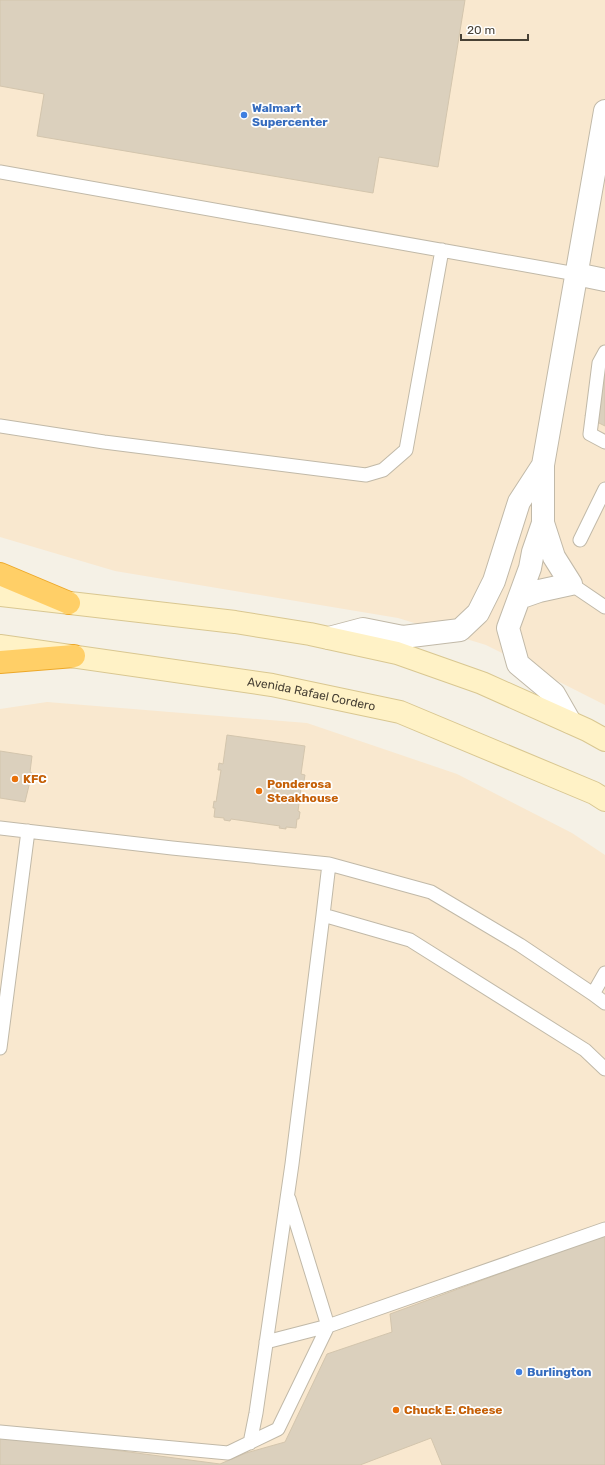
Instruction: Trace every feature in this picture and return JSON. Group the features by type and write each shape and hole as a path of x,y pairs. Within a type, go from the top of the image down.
{"highway":[{"path":"0,574 69,603"},
{"path":"0,662 74,656"}],"main road":[{"path":"0,595 235,622 329,638 397,653 482,683 570,722 605,740"},
{"name":"Avenida Rafael Cordero","path":"0,646 272,685 400,712 601,801"}],"street":[{"path":"519,598 539,591 571,584 554,557 543,523 542,465 605,111"},
{"path":"576,274 605,280"},
{"path":"329,638 363,630 403,637 460,630 478,613 494,581 519,502 542,465"},
{"path":"543,523 533,552 530,568 508,628 518,664 554,694 570,722"}],"lane":[{"path":"0,172 576,274"},
{"path":"0,426 104,442 366,475 384,470 406,450 442,250"},
{"path":"605,352 599,363 590,434 605,442"},
{"path":"580,540 605,489"},
{"path":"571,584 605,608"},
{"path":"0,828 329,864 431,892 520,945 605,1003"},
{"path":"0,1048 28,831"},
{"path":"250,1443 256,1413 288,1196 324,915 329,864"},
{"path":"324,915 410,940 585,1050 605,1069"},
{"path":"593,994 605,973"},
{"path":"0,1432 228,1453 278,1429 328,1326 288,1196"},
{"path":"266,1342 328,1326 605,1229"}],"shaded area":[{"path":"0,0 605,0 605,705 486,645 398,618 115,571 0,537"},
{"path":"47,702 307,723 457,774 572,833 605,855 605,1465 0,1465 0,709"}],"building":[{"name":"Walmart Supercenter","path":"0,0 465,0 438,167 379,157 373,193 37,136 44,94 0,86"},
{"path":"605,362 605,426 585,416 602,383"},
{"name":"Ponderosa Steakhouse","path":"227,735 305,746 301,774 305,775 304,781 302,781 298,811 300,812 299,819 297,819 296,828 286,827 286,829 279,828 280,826 231,819 230,821 224,820 224,818 214,817 214,801 216,802 221,770 218,770 219,763 223,764"},
{"name":"KFC","path":"0,751 32,756 30,772 32,773 25,802 0,798"},
{"path":"605,1235 605,1465 442,1465 431,1438 360,1465 0,1465 0,1435 220,1464 246,1453 285,1442 327,1354 392,1332 390,1314"}],"place":[{"name":"Walmart Supercenter","path":"244,115"},
{"name":"KFC","path":"15,779"},
{"name":"Ponderosa Steakhouse","path":"259,791"},
{"name":"Burlington","path":"519,1372"},
{"name":"Chuck E. Cheese","path":"396,1410"}]}
